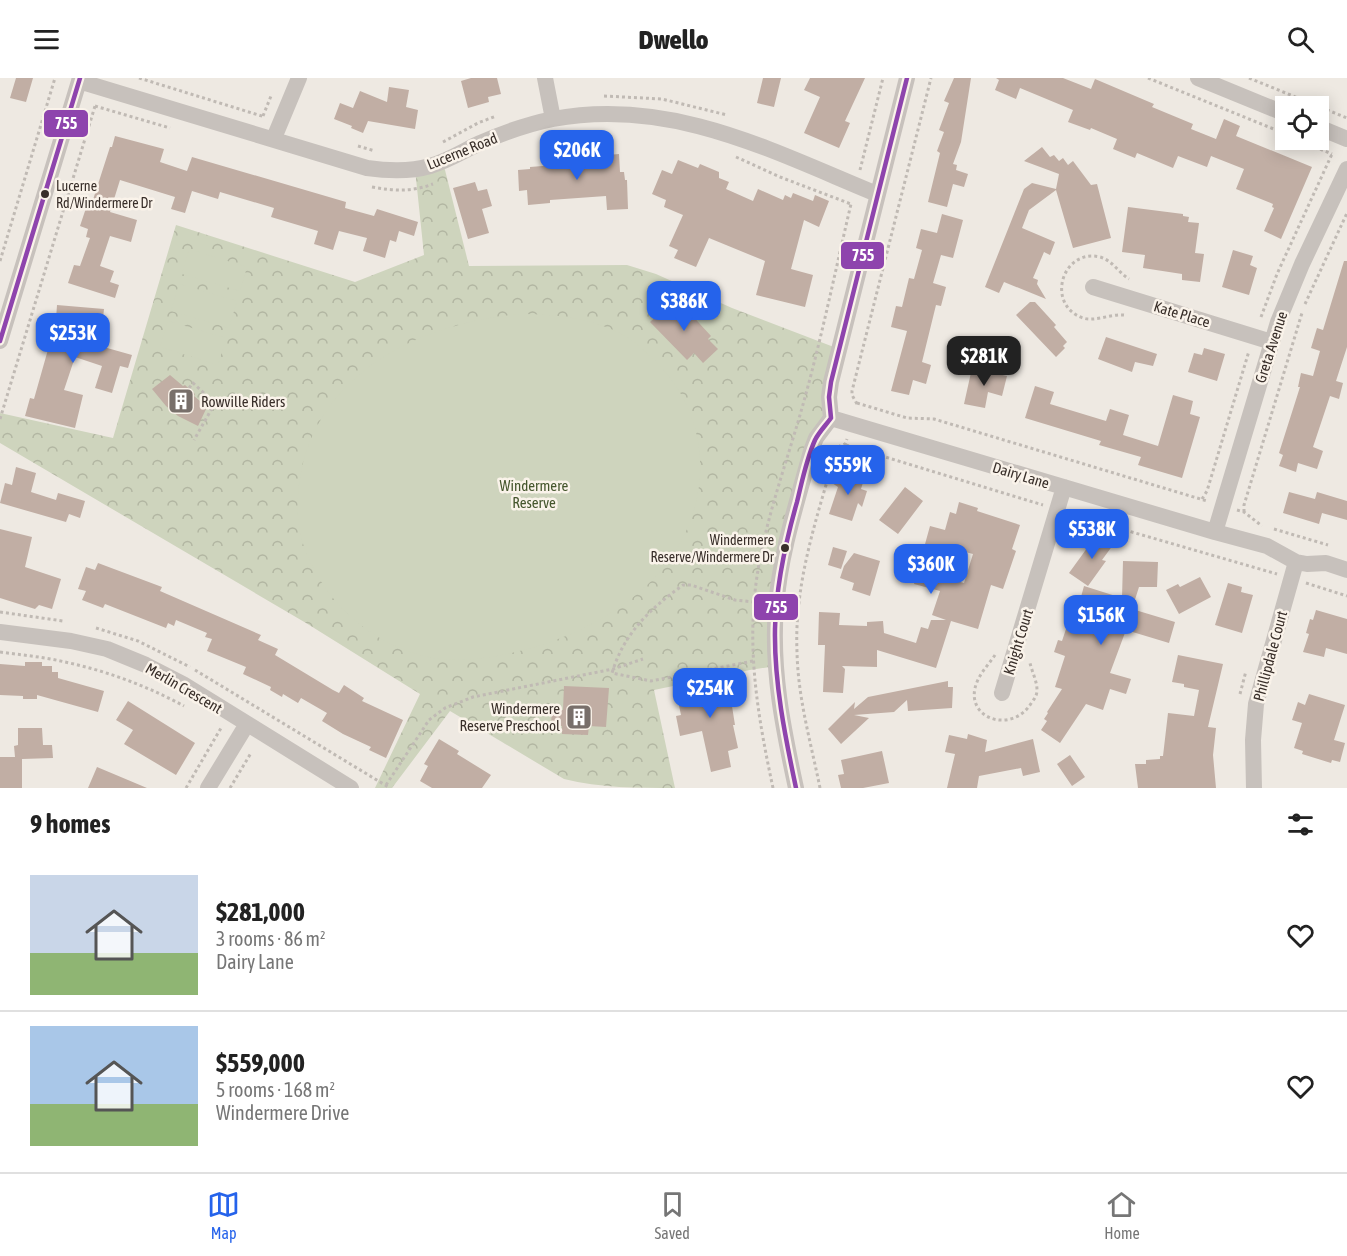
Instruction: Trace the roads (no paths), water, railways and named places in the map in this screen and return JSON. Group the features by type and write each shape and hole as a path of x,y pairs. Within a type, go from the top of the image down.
{"street":[{"path":"274,138 299,78"},
{"path":"545,78 553,119"},
{"path":"796,788 779,704 776,666 776,607 787,543 811,451 816,438 831,418 829,391 907,78"},
{"path":"1197,78 1275,110"},
{"path":"0,341 4,313 80,79"},
{"name":"Lucerne Road","path":"80,79 367,168 394,171 428,167 499,136 553,119 586,115 635,114 694,123 735,136 877,194"},
{"path":"1329,132 1347,139"},
{"name":"Greta Avenue","path":"1215,532 1272,342 1342,162"},
{"name":"Kate Place","path":"1093,286 1272,342"},
{"name":"Dairy Lane","path":"831,418 1274,549 1296,562 1326,563 1347,570"},
{"name":"Knight Court","path":"1002,693 1064,488"},
{"name":"Phillipdale Court","path":"1254,788 1253,740 1256,704 1296,562"},
{"name":"Merlin Crescent","path":"0,632 71,641 107,649 146,665 183,684 351,788"},
{"path":"208,788 247,724"}],"place":[{"name":"Lucerne Rd/Windermere Dr","path":"45,194"},
{"name":"Rowville Riders","path":"181,401"},
{"name":"Windermere Reserve/Windermere Dr","path":"785,548"},
{"name":"Windermere Reserve Preschool","path":"579,717"}],"park label":[{"name":"Windermere Reserve","path":"534,494"}]}
